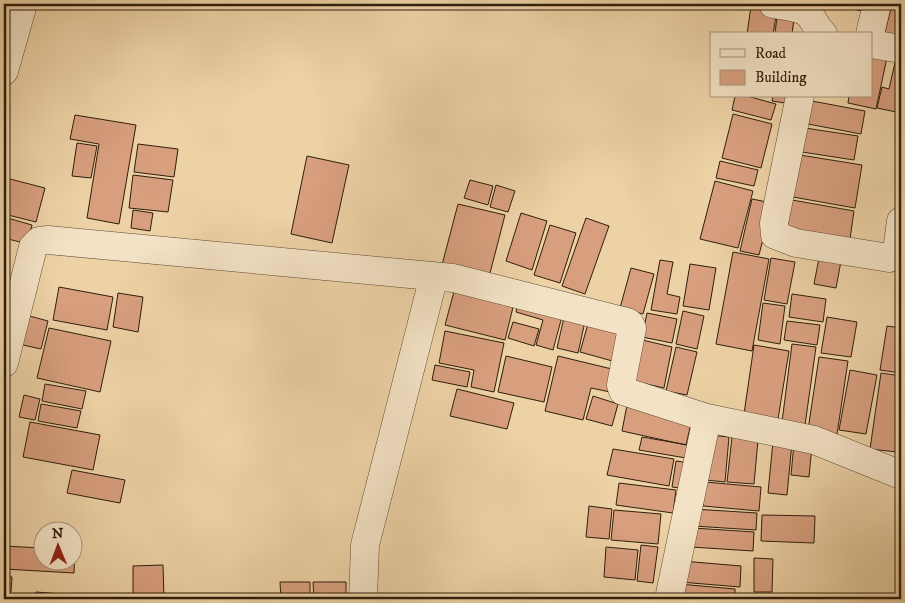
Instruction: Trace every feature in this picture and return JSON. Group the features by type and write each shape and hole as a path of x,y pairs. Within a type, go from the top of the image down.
{"street":[{"path":"4,71 23,4"},
{"path":"773,4 799,9 810,16 818,32"},
{"path":"870,32 877,4"},
{"path":"872,44 901,49"},
{"path":"800,98 774,222 775,235 796,243 889,258 897,251 901,221"},
{"path":"4,363 33,247 39,241 48,240 453,278 627,322 632,328 621,385 623,391 707,418 814,440 901,475"},
{"path":"363,599 365,545 434,276"},
{"path":"669,599 707,418"}],"building":[{"path":"833,4 868,4 866,12"},
{"path":"892,4 901,4 901,40 884,36"},
{"path":"751,6 777,10 773,32 747,32"},
{"path":"778,9 795,11 792,32 775,32"},
{"path":"872,49 888,53 876,109 848,103 849,98 872,98"},
{"path":"897,54 901,55 901,113 877,108 882,87 889,89"},
{"path":"735,98 754,98 776,104 771,120 732,110"},
{"path":"773,98 793,98 792,104 772,101"},
{"path":"812,101 865,111 861,134 808,124"},
{"path":"733,114 772,124 761,168 722,158"},
{"path":"75,115 136,125 119,224 87,218 99,144 70,139"},
{"path":"805,128 858,136 854,160 802,152"},
{"path":"77,143 97,146 91,178 72,176"},
{"path":"138,144 178,149 174,177 134,172"},
{"path":"800,155 862,165 855,208 793,197"},
{"path":"307,156 349,165 332,243 291,234"},
{"path":"720,161 758,170 754,186 716,178"},
{"path":"133,175 173,180 168,212 129,208"},
{"path":"6,178 45,188 36,222 4,214"},
{"path":"470,180 493,186 488,205 464,198"},
{"path":"715,181 753,191 738,248 700,239"},
{"path":"496,185 515,191 508,212 490,207"},
{"path":"752,199 772,203 759,255 740,251"},
{"path":"792,200 854,211 850,239 787,228"},
{"path":"458,204 505,215 489,277 442,265"},
{"path":"133,210 153,213 150,231 131,228"},
{"path":"521,213 547,221 532,270 506,261"},
{"path":"4,217 32,225 28,244 4,238"},
{"path":"586,218 609,226 585,294 562,286"},
{"path":"550,225 576,233 560,283 534,275"},
{"path":"733,252 769,259 752,351 716,344"},
{"path":"820,253 842,256 836,288 814,284"},
{"path":"771,258 795,262 787,304 764,300"},
{"path":"660,260 673,262 667,294 680,297 677,314 651,310"},
{"path":"690,264 716,268 709,310 683,306"},
{"path":"631,268 654,274 643,314 620,308"},
{"path":"456,284 515,299 505,340 445,325"},
{"path":"59,287 113,297 107,330 53,320"},
{"path":"118,293 143,297 138,332 113,327"},
{"path":"792,294 826,299 823,322 789,317"},
{"path":"520,297 564,309 553,350 536,345 543,320 516,312"},
{"path":"763,303 785,306 780,344 758,340"},
{"path":"683,311 704,316 697,349 676,344"},
{"path":"565,313 586,317 578,353 557,348"},
{"path":"647,313 677,319 672,343 642,337"},
{"path":"22,314 48,321 41,349 14,343"},
{"path":"827,317 857,322 851,357 821,353"},
{"path":"589,320 625,329 616,362 580,352"},
{"path":"787,321 820,325 817,345 784,340"},
{"path":"513,322 539,329 534,346 508,338"},
{"path":"887,326 901,328 901,373 880,370"},
{"path":"49,328 111,341 100,392 37,378"},
{"path":"445,331 504,343 494,392 471,387 474,370 439,363"},
{"path":"638,339 672,347 664,388 629,380"},
{"path":"792,344 816,347 805,425 782,422"},
{"path":"754,345 789,351 778,419 744,414"},
{"path":"676,347 697,352 687,395 666,391"},
{"path":"506,356 552,367 544,402 498,392"},
{"path":"558,356 620,371 615,393 591,388 583,420 545,411"},
{"path":"819,357 848,361 837,434 808,430"},
{"path":"435,365 470,372 467,387 432,380"},
{"path":"850,370 877,375 866,434 839,430"},
{"path":"881,373 901,376 901,421 897,452 870,449"},
{"path":"45,384 86,391 82,409 42,401"},
{"path":"457,389 514,403 507,429 450,416"},
{"path":"24,395 40,399 35,420 19,417"},
{"path":"593,396 618,404 612,426 586,419"},
{"path":"41,404 81,411 77,428 38,421"},
{"path":"627,405 692,419 686,445 622,431"},
{"path":"30,422 100,435 93,470 23,457"},
{"path":"710,435 729,437 725,482 706,480"},
{"path":"642,437 688,445 686,458 639,450"},
{"path":"732,437 758,440 754,484 727,482"},
{"path":"773,441 792,443 787,495 768,493"},
{"path":"901,441 901,463 897,462"},
{"path":"794,443 812,445 809,477 791,475"},
{"path":"613,449 674,459 669,486 607,475"},
{"path":"676,461 691,463 688,489 672,487"},
{"path":"72,470 125,480 120,503 67,493"},
{"path":"705,482 761,487 759,511 703,506"},
{"path":"619,483 676,490 673,513 616,505"},
{"path":"589,506 612,509 609,539 586,537"},
{"path":"694,509 757,513 756,530 693,526"},
{"path":"614,510 661,514 658,544 611,540"},
{"path":"762,515 815,516 814,543 761,541"},
{"path":"693,528 754,532 753,551 691,547"},
{"path":"641,545 658,547 653,583 637,581"},
{"path":"4,546 32,547 32,570 74,570 74,573 4,569"},
{"path":"606,547 638,550 635,580 604,577"},
{"path":"754,558 773,559 772,592 754,592"},
{"path":"682,561 741,566 740,587 680,582"},
{"path":"163,565 164,599 133,599 133,566"},
{"path":"4,576 12,577 11,592 4,592"},
{"path":"280,582 310,582 310,599 281,599"},
{"path":"313,582 346,582 346,599 314,599"},
{"path":"679,584 735,589 735,599 678,599"},
{"path":"36,592 62,594 61,599 35,599"},
{"path":"4,596 33,599 4,599"}]}
